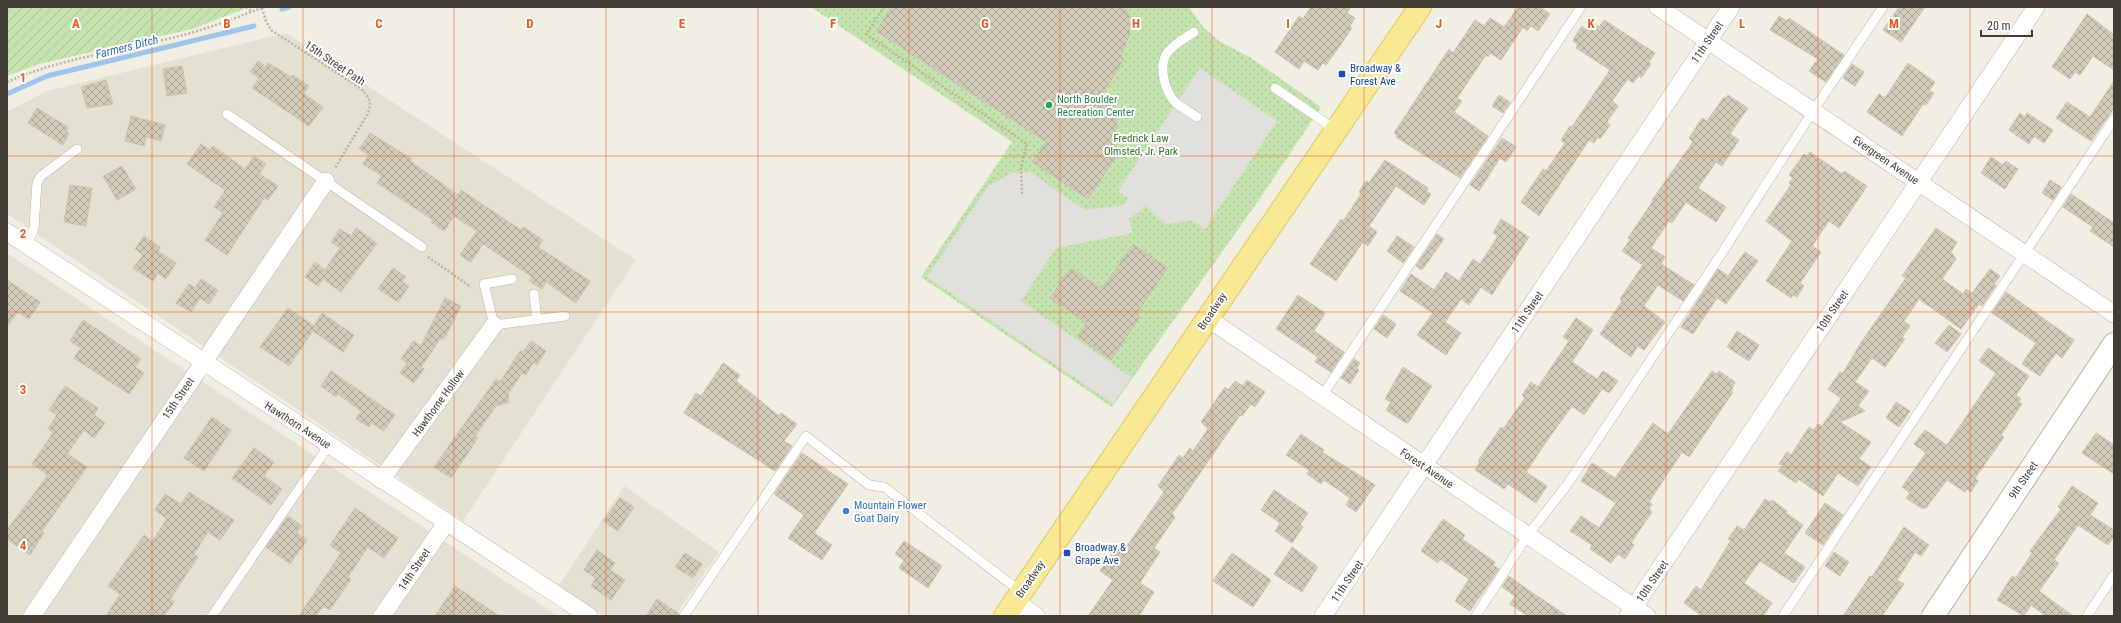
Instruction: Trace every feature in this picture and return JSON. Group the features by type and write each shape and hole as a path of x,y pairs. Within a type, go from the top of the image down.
{"main road":[{"name":"Broadway","path":"1014,603 1420,7"}],"street":[{"name":"Evergreen Avenue","path":"1658,7 2114,314"},
{"name":"11th Street","path":"1324,616 1731,7"},
{"name":"10th Street","path":"1637,613 1919,182 2036,7"},
{"name":"15th Street","path":"32,616 203,362 254,290 326,181"},
{"name":"Hawthorn Avenue","path":"7,232 589,616"},
{"name":"Forest Avenue","path":"1207,318 1527,536 1637,613"},
{"name":"Hawthorne Hollow","path":"382,480 494,325"},
{"name":"9th Street","path":"1932,616 2114,344"},
{"name":"14th Street","path":"382,616 446,523"},
{"path":"1014,603 1036,616"}],"lane":[{"path":"1322,396 1581,7"},
{"path":"1476,616 1527,536 1571,478 1720,256 1813,111 1884,7"},
{"path":"1194,32 1171,49 1162,64 1167,90 1176,103 1197,117"},
{"path":"1275,88 1336,130"},
{"path":"227,114 422,247"},
{"path":"1784,616 2114,119"},
{"path":"27,246 34,228 37,183 41,176 77,149"},
{"path":"512,279 484,284 494,325 565,316"},
{"path":"534,294 537,320"},
{"path":"684,616 806,436 869,485 884,487 1014,603"},
{"path":"212,616 329,445"},
{"path":"2087,616 2114,575"}],"path":[{"path":"246,7 252,11"},
{"path":"7,82 30,72 105,52 184,35 263,7"},
{"name":"15th Street Path","path":"263,7 266,21 271,30 360,88 370,103 370,109 361,127 326,181"},
{"path":"884,7 866,34 1027,144 1021,167 1022,195"},
{"path":"422,247 424,254 472,288 484,284"}],"shaded area":[{"path":"286,33 636,260 463,521 7,214 7,112 47,91"},
{"path":"1200,68 1277,121 1205,229 1192,220 1166,224 1146,206 1129,219 1133,233 1056,248 1021,301 1131,377 1113,404 927,277 988,186 1011,173 1030,172 1085,210 1124,205 1128,198 1118,191"},
{"path":"7,253 558,616 7,616"},
{"path":"624,486 719,552 675,616 604,616 558,587"}],"green space":[{"path":"7,7 249,7 192,29 39,64 7,76"},
{"name":"Fredrick Law Olmsted, Jr. Park","path":"811,7 1189,7 1203,27 1219,41 1251,58 1321,107 1261,197 1112,407 921,277 1012,142"}],"building":[{"name":"North Boulder Recreation Center","path":"892,7 1124,7 1130,17 1130,32 1121,56 1124,59 1101,96 1113,108 1116,118 1117,128 1109,141 1121,149 1088,199 1032,162 1046,142 876,31"},
{"path":"1311,7 1351,7 1347,13 1355,18 1350,26 1352,28 1339,47 1326,65 1323,63 1318,70 1304,61 1299,69 1275,52 1299,16 1303,19"},
{"path":"1518,7 1540,7 1550,14 1538,31 1531,26 1527,31 1523,27 1501,60 1490,53 1488,57 1486,55 1457,98 1462,101 1454,112 1488,136 1460,178 1396,137 1397,135 1394,133 1449,49 1453,53 1475,20 1484,26 1490,18 1504,27"},
{"path":"1899,7 1925,7 1901,42 1883,30"},
{"path":"2087,14 2114,35 2114,70 2093,56 2080,75 2075,72 2070,79 2052,67"},
{"path":"1779,16 1787,21 1789,18 1844,55 1826,82 1809,71 1818,59 1770,30"},
{"path":"1604,20 1655,53 1649,62 1651,64 1641,78 1639,75 1633,83 1628,79 1612,101 1618,106 1607,122 1610,125 1600,139 1598,137 1594,143 1589,140 1539,216 1521,202 1543,169 1546,171 1565,143 1561,140 1570,126 1572,127 1610,70 1576,48 1578,45 1573,41 1582,26 1588,31 1593,23 1599,27"},
{"path":"258,61 266,67 268,63 291,77 293,75 309,86 304,94 323,107 309,126 252,88 259,78 250,72"},
{"path":"1908,63 1935,82 1929,91 1934,93 1926,105 1923,104 1902,136 1867,112 1879,94 1885,98"},
{"path":"1852,64 1864,72 1855,86 1843,78"},
{"path":"182,66 187,93 167,96 163,69"},
{"path":"106,80 113,104 87,108 81,87"},
{"path":"2114,81 2114,108 2091,141 2056,118 2067,102 2090,117"},
{"path":"1499,95 1510,102 1503,113 1492,106"},
{"path":"1728,95 1748,108 1730,134 1739,140 1722,166 1716,162 1698,188 1726,207 1716,222 1686,202 1672,223 1669,221 1651,248 1665,257 1661,264 1694,285 1683,301 1658,285 1644,306 1665,322 1644,350 1638,346 1631,357 1600,334 1622,301 1620,299 1643,265 1622,251 1630,240 1628,238 1653,201 1652,200 1693,142 1689,138 1702,118 1707,121 1724,97 1726,98"},
{"path":"37,108 68,127 66,131 69,133 63,145 28,123"},
{"path":"2020,113 2025,117 2027,113 2053,130 2044,143 2034,136 2029,144 2009,130"},
{"path":"131,116 165,125 161,141 146,137 144,146 125,141"},
{"path":"370,133 412,159 410,161 458,195 461,190 521,230 523,227 543,240 538,247 590,281 576,303 546,282 542,289 529,281 532,277 483,244 471,262 460,255 477,231 454,216 444,231 431,222 433,220 377,183 382,176 363,164 369,155 359,149"},
{"path":"1502,138 1516,147 1506,162 1500,158 1479,191 1470,185"},
{"path":"201,144 210,150 213,146 245,169 254,156 266,164 259,174 278,186 268,200 264,198 227,255 205,240 223,213 214,207 225,190 187,164"},
{"path":"1810,152 1842,174 1844,171 1867,186 1839,228 1829,221 1812,246 1821,252 1800,283 1804,286 1797,297 1793,295 1791,298 1766,281 1792,241 1766,221 1791,185 1789,183 1793,178 1789,175 1804,154 1807,156"},
{"path":"1991,157 2003,165 2006,161 2018,169 2005,189 1981,173"},
{"path":"1385,160 1428,188 1426,191 1431,194 1424,205 1396,186 1369,226 1377,232 1368,246 1363,242 1336,281 1310,264 1341,219 1343,221 1361,194 1359,192 1366,181 1369,183"},
{"path":"122,166 136,189 117,200 103,176"},
{"path":"2050,180 2061,187 2053,200 2042,193"},
{"path":"70,185 92,188 86,226 64,222"},
{"path":"2071,194 2114,223 2114,247 2090,231 2093,227 2063,207"},
{"path":"1501,219 1529,237 1492,295 1481,287 1469,305 1461,299 1445,322 1461,333 1446,355 1417,335 1433,313 1400,291 1411,274 1434,290 1446,272 1459,281 1473,259 1480,264 1498,236 1493,233"},
{"path":"356,228 377,243 341,292 323,279 318,286 305,277 315,262 325,270 340,248 331,242 340,229 351,236"},
{"path":"1936,228 1957,242 1951,252 1956,259 1942,279 1963,294 1966,289 1972,293 1990,269 2000,276 1994,284 1996,285 1982,306 1979,304 1961,329 1919,299 1904,321 1910,326 1902,337 1905,339 1885,367 1872,358 1855,382 1869,391 1858,406 1865,411 1840,422 1871,442 1859,459 1871,467 1858,486 1838,473 1823,496 1798,479 1796,483 1778,471 1783,465 1779,464 1787,452 1791,455 1809,427 1814,430 1818,424 1822,426 1841,398 1828,389 1840,372 1843,373 1862,341 1906,278 1902,276"},
{"path":"1437,234 1444,239 1422,270 1416,266"},
{"path":"144,236 160,247 158,251 176,263 166,279 158,273 153,281 133,268 143,255 135,249"},
{"path":"1397,236 1414,247 1403,263 1387,251"},
{"path":"1133,244 1168,268 1136,314 1140,317 1111,360 1077,336 1086,323 1050,298 1071,268 1102,289"},
{"path":"1745,252 1758,261 1726,304 1717,298 1693,334 1681,327 1718,269 1728,276"},
{"path":"393,268 406,277 402,282 409,286 398,302 378,289"},
{"path":"201,279 218,290 209,304 200,298 191,312 176,303 189,284 195,288"},
{"path":"7,280 40,302 29,319 18,312 7,327"},
{"path":"2006,292 2074,340 2062,358 2056,353 2040,376 2022,364 2036,343 1992,313"},
{"path":"1298,295 1325,313 1314,331 1344,352 1331,372 1315,362 1318,357 1276,329"},
{"path":"445,298 461,306 444,339 441,338 421,367 424,369 414,383 400,373 407,363 401,359 413,341 421,346"},
{"path":"288,308 314,326 322,313 354,335 343,352 313,331 289,366 260,347"},
{"path":"1383,315 1396,324 1387,338 1374,329"},
{"path":"1576,318 1593,330 1572,362 1597,379 1603,371 1618,381 1609,393 1602,389 1584,415 1572,406 1546,442 1526,472 1547,486 1536,503 1508,484 1504,489 1475,470 1480,462 1478,461 1501,427 1503,429 1525,398 1522,395 1531,382 1538,387 1569,341 1563,337"},
{"path":"83,320 141,359 135,367 144,373 129,394 74,358 81,348 70,341"},
{"path":"1949,325 1961,334 1947,352 1935,343"},
{"path":"1737,331 1759,345 1749,361 1727,347"},
{"path":"531,341 546,351 537,365 533,363 526,375 522,373 508,394 509,402 496,406 475,436 478,438 451,478 434,467 496,379 500,382 520,351 523,352"},
{"path":"1988,348 2029,376 2016,395 2021,399 2018,402 2022,404 2001,435 2004,437 1975,478 1978,481 1971,492 1967,489 1965,492 1947,480 1926,508 1921,508 1906,498 1910,493 1902,487 1926,453 1914,444 1925,430 1947,445 1996,373 1979,361"},
{"path":"1354,359 1360,363 1357,368 1359,370 1350,384 1341,378"},
{"path":"723,363 740,375 736,381 779,416 781,413 797,424 784,441 792,446 775,471 684,413 696,393 701,396"},
{"path":"1403,367 1432,386 1409,422 1406,423 1386,410 1391,402 1385,399"},
{"path":"331,371 395,415 384,431 372,423 369,427 356,419 361,411 338,394 336,397 321,386"},
{"path":"1712,371 1717,374 1719,371 1735,382 1731,391 1733,392 1689,457 1682,452 1649,502 1652,504 1649,509 1652,512 1631,543 1634,545 1625,559 1618,554 1611,563 1590,549 1592,545 1570,531 1581,516 1599,528 1616,503 1581,481 1592,463 1615,478 1653,423 1668,434"},
{"path":"1247,380 1265,392 1255,407 1251,404 1242,416 1240,415 1172,514 1175,517 1154,548 1160,552 1140,583 1154,592 1139,616 1088,616 1113,580 1100,571 1118,544 1125,549 1164,492 1158,486 1179,455 1183,458 1190,448 1193,451 1208,429 1201,422 1225,387 1228,390 1235,381 1243,386"},
{"path":"65,386 98,408 94,415 105,423 94,438 84,430 67,454 87,467 42,531 44,533 30,555 7,539 7,530 48,475 32,464 53,433 48,429 57,415 49,410"},
{"path":"1896,402 1910,411 1899,427 1886,418"},
{"path":"212,417 231,430 204,471 184,458"},
{"path":"2096,433 2114,445 2114,474 2082,453"},
{"path":"1301,434 1324,450 1322,452 1375,485 1356,512 1346,505 1350,498 1324,480 1321,484 1307,474 1309,470 1286,455"},
{"path":"254,448 274,462 264,476 282,489 271,505 232,478"},
{"path":"802,453 848,484 814,533 832,545 822,560 788,538 804,515 774,494"},
{"path":"2072,486 2098,503 2090,515 2114,530 2114,536 2108,545 2078,525 2054,560 2059,563 2039,591 2073,616 2046,616 2031,605 2024,616 1997,600 2012,576 2016,578 2032,553 2030,551 2061,509 2058,507"},
{"path":"1274,490 1308,513 1300,525 1303,527 1292,543 1275,531 1280,523 1261,510"},
{"path":"189,492 234,520 220,540 208,532 194,554 198,557 170,599 174,602 164,616 106,616 120,594 108,586 144,535 152,541 167,519 155,510 165,494 181,504"},
{"path":"620,498 634,507 618,531 603,521"},
{"path":"1765,499 1770,502 1772,500 1787,511 1786,513 1803,525 1784,553 1805,567 1794,583 1760,561 1744,583 1772,603 1763,616 1702,616 1684,603 1696,586 1701,590 1731,540 1728,539 1737,526 1744,530"},
{"path":"1825,503 1843,515 1823,545 1805,533"},
{"path":"355,508 398,538 384,558 368,547 348,577 351,579 330,610 323,606 316,616 299,616 341,553 330,545"},
{"path":"288,516 302,526 297,533 307,540 290,564 266,547"},
{"path":"1443,519 1465,535 1462,539 1495,562 1493,565 1499,569 1470,611 1455,601 1469,579 1440,559 1438,563 1421,551"},
{"path":"1904,527 1929,545 1921,556 1915,552 1897,580 1904,584 1882,616 1843,616 1870,576 1872,577"},
{"path":"904,541 942,566 928,588 899,568 904,560 895,554"},
{"path":"1292,547 1318,567 1302,592 1274,574"},
{"path":"597,550 615,563 610,570 625,580 611,600 591,586 596,578 584,570"},
{"path":"1834,552 1849,562 1840,576 1825,566"},
{"path":"685,553 702,564 693,578 675,567"},
{"path":"1232,553 1271,580 1253,607 1213,581"},
{"path":"1509,576 1567,616 1528,616 1510,604 1515,596 1502,587"},
{"path":"455,586 499,616 435,616"},
{"path":"657,599 679,614 678,616 646,616"}],"waterway":[{"name":"Farmers Ditch","path":"282,9 289,7"},
{"name":"Farmers Ditch","path":"7,94 47,76 254,26"}],"place":[{"name":"Broadway & Forest Ave","path":"1342,74"},
{"name":"North Boulder Recreation Center","path":"1049,105"},
{"name":"Mountain Flower Goat Dairy","path":"846,511"},
{"name":"Broadway & Grape Ave","path":"1067,553"}]}
